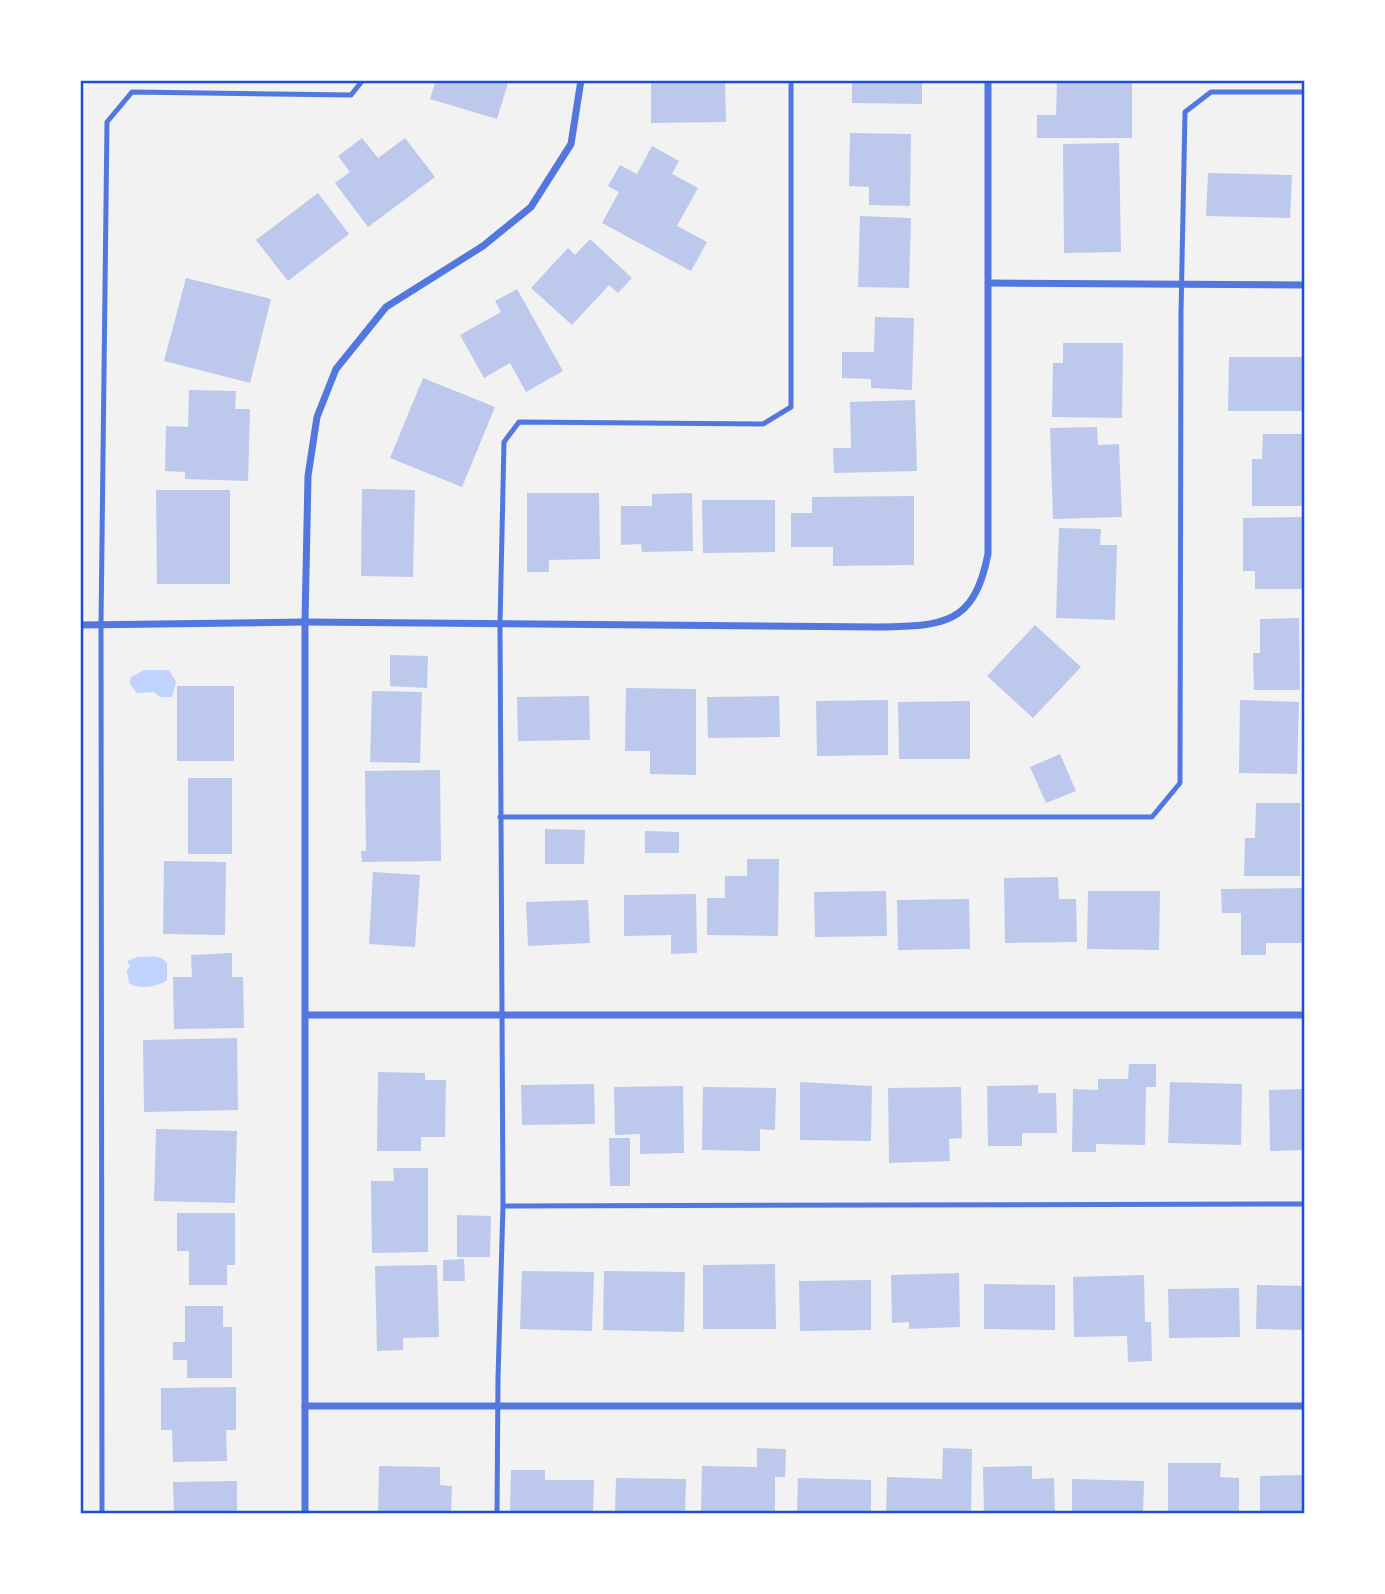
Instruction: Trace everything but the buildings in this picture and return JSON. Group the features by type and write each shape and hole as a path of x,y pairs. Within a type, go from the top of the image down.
{"street":[{"path":"305,1514 305,622 308,476 317,417 337,369 386,307 483,246 531,207 571,144 581,80"},
{"path":"80,625 305,622 878,627 917,626 945,621 958,615 972,600 984,579 988,554 988,80"},
{"path":"990,284 1304,285"},
{"path":"307,1015 1304,1015"},
{"path":"305,1406 1304,1406"}],"lane":[{"path":"103,1514 101,625 107,122 132,92 351,95 363,80"},
{"path":"497,1514 497,1406 503,1206 500,624 504,442 519,422 763,424 791,407 792,80"},
{"path":"500,817 1152,817 1180,783 1181,284 1185,112 1211,92 1304,92"},
{"path":"503,1206 1304,1204"}],"water":[{"path":"144,670 169,670 176,682 172,697 160,697 154,692 137,693 130,684 131,677"},
{"path":"138,957 164,960 167,963 167,980 148,987 129,983 127,971 130,966 127,961"}]}
